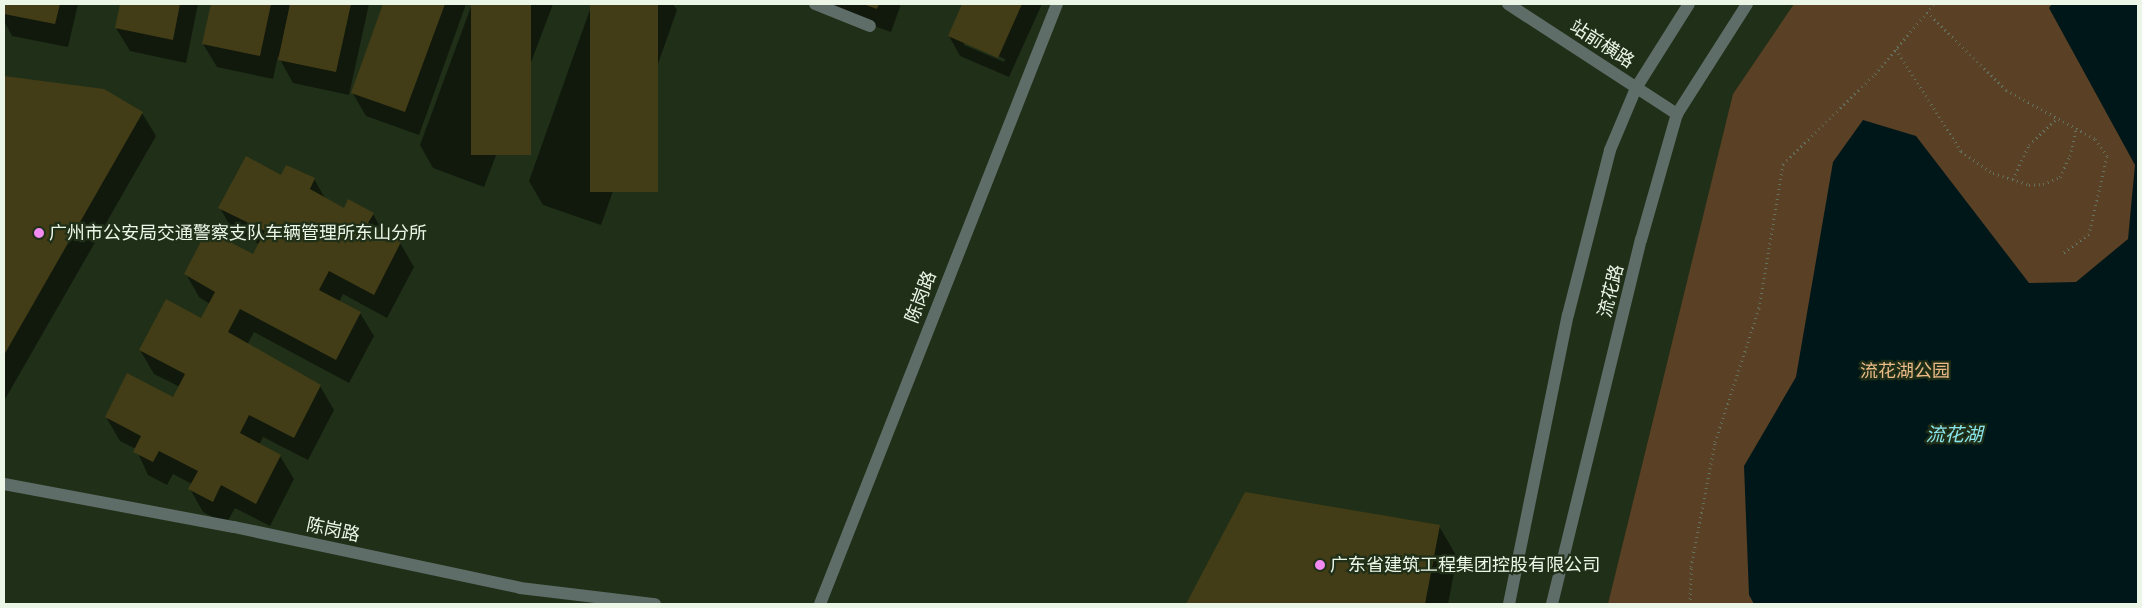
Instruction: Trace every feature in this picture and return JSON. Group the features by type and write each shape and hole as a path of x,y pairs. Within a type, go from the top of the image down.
{"street":[{"path":"815,4 870,26"},
{"name":"陈岗路","path":"820,604 1057,4"},
{"name":"站前横路","path":"1508,4 1677,114"},
{"name":"流花路","path":"1510,604 1593,209 1610,150 1636,88 1689,4"},
{"name":"流花路","path":"1552,604 1641,240 1677,114 1748,4"},
{"name":"陈岗路","path":"4,484 234,527 520,588 655,604"}],"path":[{"path":"1690,604 1691,567 1715,442 1759,308 1783,164 1896,48 1934,4"},
{"path":"1927,12 2006,90 2095,139 2107,156 2090,234 2060,254"},
{"path":"1896,48 1961,151 1993,173 2029,185 2043,184 2060,177 2070,156 2076,130"},
{"path":"2013,179 2029,145 2056,119"}],"green space":[{"name":"流花湖公园","path":"1794,4 2138,4 2138,604 1608,604 1733,94"}],"water":[{"name":"流花湖","path":"2052,4 2138,4 2138,604 1754,604 1749,595 1744,466 1796,377 1833,162 1863,120 1916,136 2029,283 2076,282 2128,239 2135,165 2049,8"}],"building":[{"path":"4,4 60,4 55,24 4,14"},
{"path":"120,4 180,4 173,40 115,28"},
{"path":"211,4 271,4 260,56 202,44"},
{"path":"290,4 351,4 336,72 278,60"},
{"path":"383,4 445,4 405,112 351,93"},
{"path":"471,4 531,4 531,155 471,155"},
{"path":"590,4 658,4 658,192 590,192"},
{"path":"863,4 879,4 877,9"},
{"path":"962,4 1022,4 998,58 948,36"},
{"name":"广州市公安局交通警察支队车辆管理所东山分所","path":"4,76 104,89 143,112 4,355"},
{"path":"246,156 281,175 286,165 315,178 310,189 344,208 348,199 374,213 368,223 401,242 374,295 329,271 319,290 361,312 336,360 240,309 228,332 321,385 294,438 249,415 240,433 281,455 256,504 221,485 213,502 188,489 198,471 159,451 153,462 133,452 141,436 105,417 127,373 173,397 185,374 139,350 166,299 201,318 215,292 184,274 207,230 253,254 265,231 218,208"},
{"name":"广东省建筑工程集团控股有限公司","path":"1245,492 1440,525 1425,604 1186,604"}],"place":[{"name":"广州市公安局交通警察支队车辆管理所东山分所","path":"39,233"},
{"name":"广东省建筑工程集团控股有限公司","path":"1320,565"}]}
